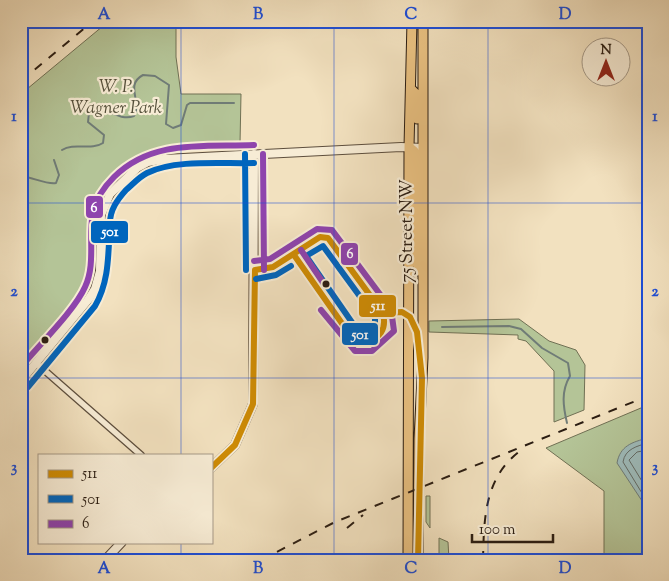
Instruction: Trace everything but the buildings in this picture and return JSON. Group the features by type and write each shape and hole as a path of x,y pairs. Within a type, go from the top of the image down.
{"main road":[{"name":"75 Street NW","path":"408,560 409,147 412,21"},
{"name":"75 Street NW","path":"418,560 422,288 422,21"},
{"path":"411,88 416,94 418,138 423,148"},
{"path":"409,147 414,151 416,158 416,258 422,288"}],"street":[{"path":"21,380 88,300 95,289 100,271 103,209 110,194 137,168 154,160 409,147 423,148"},
{"path":"212,467 235,445 253,404 254,154"},
{"path":"36,363 139,454"},
{"path":"105,560 120,544"}],"green space":[{"name":"W. P. Wagner Park","path":"109,21 176,21 176,57 181,94 241,94 240,144 151,151 132,159 116,173 100,191 93,205 89,224 89,276 80,294 21,364 21,94"},
{"path":"519,319 549,341 576,350 585,365 584,410 554,422 554,371 526,341 518,339 518,335 429,332 429,321"},
{"path":"648,405 648,560 604,560 604,491 546,448"},
{"path":"426,496 430,496 430,528 426,522"},
{"path":"439,538 448,542 449,560 439,560"}],"water":[{"path":"648,438 648,510 617,463 624,449 637,441"}],"waterway":[{"path":"62,150 103,143 104,135 88,122 89,113 92,110 103,110 123,117 134,116 137,106 135,84 143,75 155,76 169,85 166,124 173,128 181,125 187,105 190,103 234,103"},
{"path":"21,176 48,183 56,183 59,175 54,160"},
{"path":"442,327 509,326 521,329 542,348 568,363 570,376 565,387 564,399 567,423"}],"railway":[{"path":"21,81 93,21"},
{"path":"261,560 335,522 648,396"},
{"path":"483,560 484,529 488,500 499,474 520,451"},
{"path":"347,528 363,515"}],"transit line":[{"name":"6","path":"21,367 65,317 85,287 91,260 93,212 101,193 114,177 129,165 145,156 162,151 198,146 254,145"},
{"name":"501","path":"245,154 246,270"},
{"name":"6","path":"263,154 264,270"},
{"name":"501","path":"28,387 95,306 100,296 106,276 110,218 117,201 126,190 147,173 171,166 199,163 254,163"},
{"name":"6","path":"254,261 270,259 317,229 332,230 391,309 394,331 372,351 355,351 321,310"},
{"name":"511","path":"255,270 273,267 320,237 328,238 383,313 384,324 378,336 365,344 355,342 294,255"},
{"name":"501","path":"323,246 375,317 375,326 367,334 360,334 306,256 323,246"},
{"name":"6","path":"301,250 324,284"},
{"name":"501","path":"256,279 276,275 291,266"},
{"name":"511","path":"212,467 235,445 253,404 255,270"},
{"name":"511","path":"383,313 402,312 410,317 417,332 422,378 418,560"}]}
